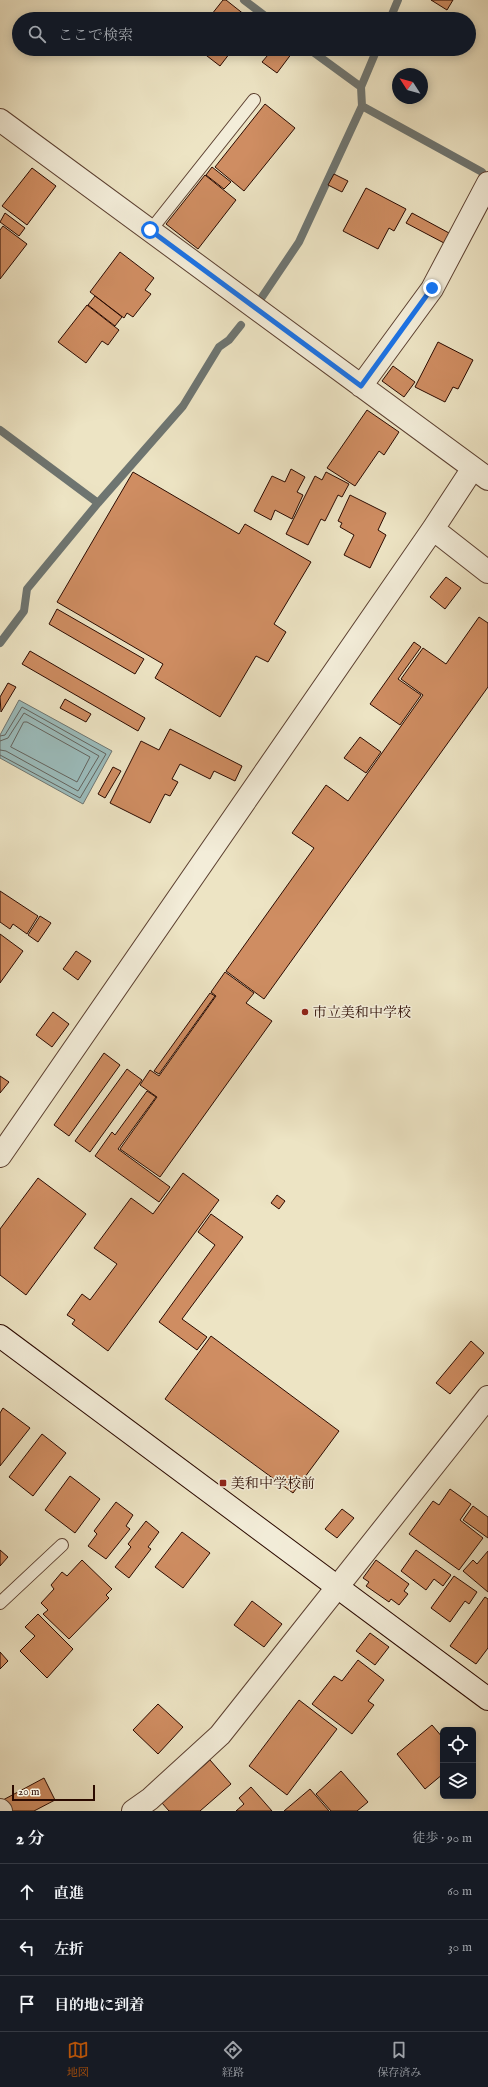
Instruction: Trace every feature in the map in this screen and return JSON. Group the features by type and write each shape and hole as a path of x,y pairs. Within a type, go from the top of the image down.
{"street":[{"path":"0,120 480,474 433,529 0,1156"},
{"path":"361,386 432,288 488,183"},
{"path":"433,529 485,562"},
{"path":"0,1336 488,1699"},
{"path":"147,1807 220,1735 488,1397"}],"lane":[{"path":"150,230 254,100"},
{"path":"0,1603 62,1545"}],"water":[{"path":"19,700 112,751 83,804 0,758 0,735"}],"building":[{"path":"223,0 226,0 241,12 214,12"},
{"path":"431,0 453,0 447,10"},
{"path":"207,56 228,56 220,66"},
{"path":"267,56 290,56 277,73 262,62"},
{"path":"265,104 295,128 244,191 215,167"},
{"path":"212,167 231,182 224,189 206,175"},
{"path":"32,168 56,186 27,225 2,206"},
{"path":"334,174 348,181 342,192 328,185"},
{"path":"205,175 236,200 198,249 166,224"},
{"path":"366,188 406,209 394,231 389,228 378,249 343,231"},
{"path":"5,213 25,228 19,236 0,222"},
{"path":"412,213 449,233 444,243 406,223"},
{"path":"3,226 27,244 0,279 0,230"},
{"path":"120,252 154,278 145,290 151,294 133,317 127,313 124,318 90,292"},
{"path":"95,296 122,317 115,326 88,305"},
{"path":"87,305 119,330 108,345 102,341 86,363 58,342"},
{"path":"438,342 473,360 458,389 453,387 445,402 415,387"},
{"path":"393,366 415,382 404,397 382,381"},
{"path":"367,410 399,432 384,455 379,451 355,486 327,468"},
{"path":"291,469 305,477 297,492 303,495 292,519 275,510 271,520 254,511 272,476 285,482"},
{"path":"133,472 239,534 245,524 311,562 274,624 286,632 268,662 256,656 220,717 155,678 163,664 57,602"},
{"path":"326,472 349,484 342,497 338,495 325,521 321,519 308,545 286,534 315,476 322,480"},
{"path":"350,495 386,513 378,530 386,535 370,568 344,555 354,535 340,527 342,523 338,521"},
{"path":"446,577 461,588 445,609 430,597"},
{"path":"57,609 144,659 135,674 49,624"},
{"path":"479,617 488,623 488,687 264,999 226,971 314,848 292,833 326,785 348,801 423,695 401,679 423,648 446,664"},
{"path":"414,642 421,647 398,679 421,695 400,725 370,704"},
{"path":"30,651 145,718 138,731 22,664"},
{"path":"8,683 16,687 1,712 0,697"},
{"path":"65,699 91,714 86,722 60,708"},
{"path":"170,729 242,766 235,781 214,771 210,779 180,764 172,779 178,782 170,796 165,794 150,823 110,803 141,741 159,750"},
{"path":"360,737 381,752 366,773 344,758"},
{"path":"113,767 121,771 105,798 98,794"},
{"path":"0,891 38,916 27,934 13,924 10,929 0,922"},
{"path":"40,916 51,923 38,942 28,935"},
{"path":"0,934 23,951 0,983"},
{"path":"76,951 91,961 78,980 63,969"},
{"path":"225,972 254,993 246,1003 272,1021 160,1177 120,1149 157,1097 140,1085 150,1070 159,1076 216,996 211,992"},
{"path":"210,993 215,996 159,1074 154,1071"},
{"path":"53,1012 69,1024 52,1047 36,1035"},
{"path":"104,1053 120,1065 69,1136 54,1125"},
{"path":"127,1069 142,1080 90,1152 75,1141"},
{"path":"0,1076 9,1082 0,1093"},
{"path":"147,1091 156,1097 118,1149 170,1187 159,1202 95,1156 112,1132 115,1135"},
{"path":"183,1173 219,1200 108,1351 72,1324 75,1320 67,1315 82,1294 90,1300 117,1264 94,1248 131,1198 153,1214"},
{"path":"38,1178 86,1214 26,1295 0,1275 0,1229"},
{"path":"277,1195 285,1201 279,1209 271,1203"},
{"path":"211,1214 243,1237 182,1319 207,1337 197,1350 159,1322 215,1245 198,1232"},
{"path":"211,1336 339,1431 293,1493 165,1399"},
{"path":"471,1341 484,1353 450,1394 436,1383"},
{"path":"3,1408 30,1428 0,1466 0,1413"},
{"path":"42,1434 66,1453 33,1496 9,1477"},
{"path":"70,1476 100,1499 75,1533 45,1510"},
{"path":"450,1489 471,1504 460,1520 483,1538 459,1570 409,1534 433,1501 439,1505"},
{"path":"116,1502 133,1515 126,1526 130,1529 106,1559 88,1546 97,1534 94,1531"},
{"path":"473,1506 488,1517 488,1538 463,1520"},
{"path":"342,1509 354,1518 337,1538 325,1529"},
{"path":"146,1521 159,1532 148,1547 151,1549 129,1578 115,1567 131,1547 128,1544"},
{"path":"182,1532 210,1553 183,1588 155,1567"},
{"path":"0,1550 8,1557 0,1566"},
{"path":"416,1550 451,1575 443,1586 434,1579 426,1590 401,1571"},
{"path":"488,1551 488,1592 463,1571 473,1560 477,1564"},
{"path":"82,1560 112,1589 106,1595 109,1598 69,1639 43,1614 48,1610 41,1603 54,1589 51,1585 62,1572 67,1576"},
{"path":"376,1560 409,1584 404,1591 408,1594 399,1605 391,1599 389,1602 366,1586 369,1582 363,1578"},
{"path":"454,1576 477,1592 469,1604 465,1601 450,1622 431,1608"},
{"path":"485,1597 488,1599 488,1648 476,1664 450,1646"},
{"path":"252,1601 282,1624 264,1647 234,1625"},
{"path":"38,1614 73,1649 47,1678 20,1651 35,1636 25,1627"},
{"path":"370,1633 389,1647 375,1665 356,1651"},
{"path":"0,1652 8,1661 0,1669"},
{"path":"358,1660 384,1680 368,1701 374,1705 352,1734 312,1704 334,1676 342,1681"},
{"path":"299,1700 337,1729 287,1795 249,1766"},
{"path":"158,1704 183,1727 158,1754 133,1730"},
{"path":"432,1725 440,1734 440,1776 425,1789 397,1754"},
{"path":"210,1760 231,1784 200,1811 169,1811 162,1803"},
{"path":"341,1771 368,1802 357,1811 331,1811 316,1794"},
{"path":"44,1778 55,1800 34,1811 8,1811 3,1800"},
{"path":"251,1787 272,1811 236,1811 244,1804 239,1798"},
{"path":"310,1789 329,1811 284,1811"}],"waterway":[{"path":"244,0 260,12"},
{"path":"393,12 398,0"},
{"path":"319,56 361,87 362,106 482,172"},
{"path":"361,87 374,56"},
{"path":"262,297 299,242 362,106"},
{"path":"0,643 24,611 27,589 98,503 183,406 219,347 229,340 241,325"},
{"path":"0,430 98,503"}],"place":[{"name":"市立美和中学校","path":"305,1012"},
{"name":"美和中学校前","path":"223,1483"}],"route":[{"path":"150,230 361,386 432,288"}]}
